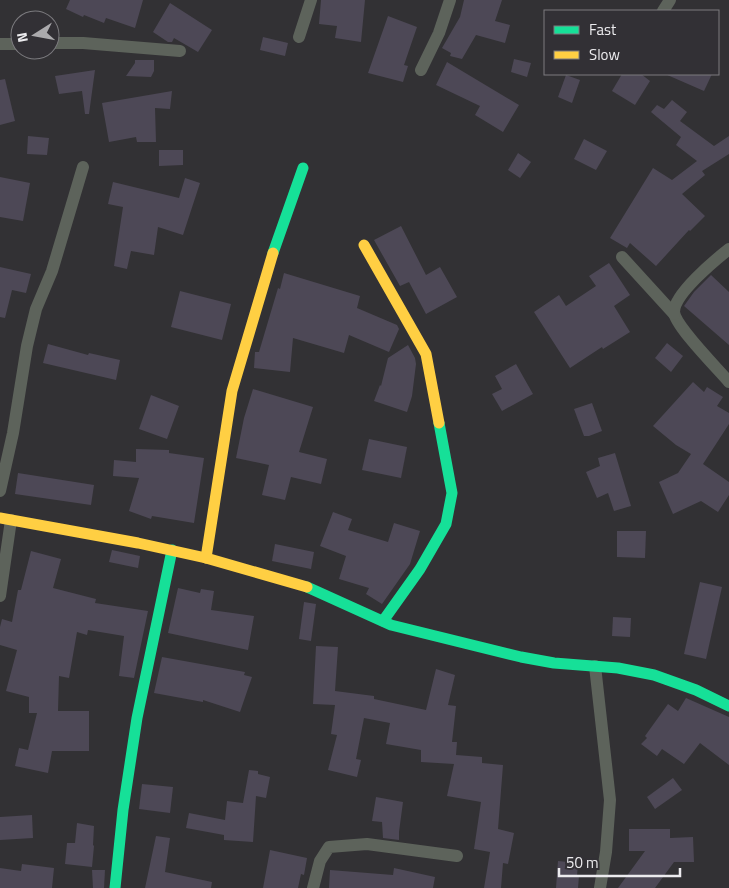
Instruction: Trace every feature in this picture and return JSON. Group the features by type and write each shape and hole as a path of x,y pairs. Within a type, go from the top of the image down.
{"street":[{"path":"299,37 311,0"},
{"path":"421,70 439,33 450,0"},
{"path":"60,43 180,51"},
{"path":"0,491 13,433 27,346 36,310 52,271 83,166"},
{"path":"206,558 232,391 265,276 303,168"},
{"path":"364,245 426,354 452,493 446,524 420,569 383,621"},
{"path":"674,314 682,293 729,248"},
{"path":"622,257 674,314 688,336 729,382"},
{"path":"0,596 5,519 206,558 306,587 390,625 521,657 554,663 618,668 654,675 696,690 729,706"},
{"path":"115,888 123,810 137,718 172,550"},
{"path":"594,666 610,800 606,852 600,888"},
{"path":"313,888 320,861 328,847 367,844 457,856"}],"building":[{"path":"70,0 143,0 135,28 106,18 104,23 84,15 83,17 66,9"},
{"path":"321,0 365,0 361,42 335,38 337,26 319,24"},
{"path":"464,0 502,0 495,21 510,25 505,43 476,35 462,59 450,56 451,53 442,48 460,17"},
{"path":"170,3 212,30 198,52 174,38 172,42 168,42 153,32"},
{"path":"388,16 417,27 404,65 408,66 403,82 368,73"},
{"path":"263,37 288,43 285,56 260,50"},
{"path":"514,59 531,63 527,77 511,72"},
{"path":"135,60 154,60 154,71 151,77 126,76"},
{"path":"447,62 519,105 503,132 475,115 480,106 436,85"},
{"path":"95,70 89,114 85,114 82,91 59,94 55,76"},
{"path":"566,75 580,80 572,103 558,97"},
{"path":"621,75 642,75 650,81 635,105 612,91"},
{"path":"667,75 712,75 704,91"},
{"path":"5,79 15,121 0,125 0,80"},
{"path":"172,91 170,109 155,108 156,142 137,142 136,137 109,142 102,103"},
{"path":"672,100 687,112 680,121 714,146 729,136 729,154 702,171 705,175 682,194 705,216 689,230 656,266 630,243 627,248 610,238 653,168 672,180 697,161 676,145 681,137 651,112 657,105 664,109"},
{"path":"28,136 49,138 47,155 27,154"},
{"path":"584,139 607,151 596,170 574,159"},
{"path":"159,150 183,150 183,165 159,166"},
{"path":"518,153 531,162 520,178 508,170"},
{"path":"0,177 30,183 23,221 0,217"},
{"path":"185,178 200,183 183,235 158,227 154,255 131,251 127,269 114,266 123,207 108,204 113,182 179,198"},
{"path":"401,226 426,275 440,267 457,297 426,314 409,282 400,286 374,240"},
{"path":"609,263 630,295 614,306 630,332 603,349 602,347 570,368 534,312 559,295 566,306 596,286 589,276"},
{"path":"0,267 31,274 26,293 12,290 5,318 0,317"},
{"path":"284,273 360,296 357,308 397,325 399,329 389,352 349,335 344,353 293,338 290,372 254,368 255,352 259,352"},
{"path":"711,275 729,292 729,345 684,306 694,292"},
{"path":"180,291 231,304 222,340 171,327"},
{"path":"667,343 683,356 671,372 655,358"},
{"path":"48,344 88,355 89,353 120,360 116,380 43,363"},
{"path":"408,345 416,364 412,396 407,412 374,401 381,386 388,358"},
{"path":"516,364 533,394 502,411 492,394 502,389 495,376"},
{"path":"693,382 704,392 707,387 723,397 717,406 729,413 729,424 703,464 729,482 729,495 718,512 701,501 673,514 659,482 678,473 691,454 676,445 653,426"},
{"path":"253,389 313,407 299,452 327,459 321,484 291,477 285,500 262,495 269,465 236,458 244,418"},
{"path":"151,395 179,406 167,439 139,429"},
{"path":"592,403 602,431 584,436 574,409"},
{"path":"369,439 407,447 401,478 362,470"},
{"path":"136,449 169,450 169,453 204,458 194,523 152,516 151,519 129,511 139,478 113,476 114,460 136,462"},
{"path":"615,453 631,506 614,511 608,493 597,498 586,472 600,466 598,458"},
{"path":"18,473 94,485 91,505 15,494"},
{"path":"333,512 352,519 348,530 388,542 394,523 420,531 410,564 382,604 366,594 369,588 339,579 346,556 320,546"},
{"path":"617,531 646,531 645,558 617,557"},
{"path":"275,544 314,552 311,569 272,561"},
{"path":"112,550 140,556 138,568 109,562"},
{"path":"31,551 61,559 53,588 96,599 95,603 148,611 134,678 119,676 124,636 88,630 87,635 77,632 69,678 59,676 58,711 89,711 89,751 52,751 48,773 15,766 19,748 28,750 37,713 29,713 29,697 6,691 17,650 0,645 2,619 12,622 18,590 21,590"},
{"path":"700,582 722,587 706,659 684,654"},
{"path":"178,588 200,593 201,589 214,591 211,610 254,616 248,650 168,633"},
{"path":"304,602 316,604 311,641 299,639"},
{"path":"613,617 631,618 630,637 612,636"},
{"path":"316,646 338,647 335,691 374,696 374,699 426,710 436,669 455,675 448,705 456,706 452,742 457,742 456,755 482,757 482,763 503,765 498,829 514,833 508,864 503,863 501,888 484,888 490,852 474,849 481,802 447,796 454,764 421,762 421,750 386,744 390,723 364,718 356,759 361,760 357,777 328,770 337,735 331,734 335,705 313,704"},
{"path":"162,657 245,672 244,675 252,677 240,712 203,700 203,702 154,693"},
{"path":"686,698 729,717 729,765 700,743 684,764 662,749 657,756 641,744 647,738 645,736 668,704 678,711"},
{"path":"249,770 258,771 258,774 270,777 266,798 256,796 253,842 224,840 224,835 186,828 189,813 225,820 227,801 243,803"},
{"path":"673,778 682,790 655,809 647,797"},
{"path":"142,784 173,787 170,813 139,809"},
{"path":"376,797 403,802 399,840 383,838 382,822 372,821"},
{"path":"32,815 33,838 0,840 0,817"},
{"path":"77,823 94,826 92,867 65,864 67,843 75,843"},
{"path":"629,829 670,829 670,838 693,837 694,862 674,862 655,888 618,888 645,851 629,851"},
{"path":"156,836 170,838 165,872 212,882 211,888 145,888"},
{"path":"270,850 307,858 304,875 301,874 298,888 263,888"},
{"path":"558,861 578,863 578,888 556,888"},
{"path":"22,864 54,868 52,888 0,888 0,868 21,871"},
{"path":"394,868 435,877 433,888 329,888 330,870 393,875"},
{"path":"92,870 105,870 104,888 93,888"}],"traffic: fast":[{"path":"273,253 303,168"},
{"path":"383,621 420,569 446,524 452,493 439,423"},
{"path":"115,888 123,810 137,718 172,550"},
{"path":"307,587 391,625 521,657 554,663 618,668 654,675 696,690 729,706"}],"traffic: slow":[{"path":"364,245 426,354 439,423"},
{"path":"206,558 232,391 273,253"},
{"path":"0,518 138,543 206,558 307,587"}]}
